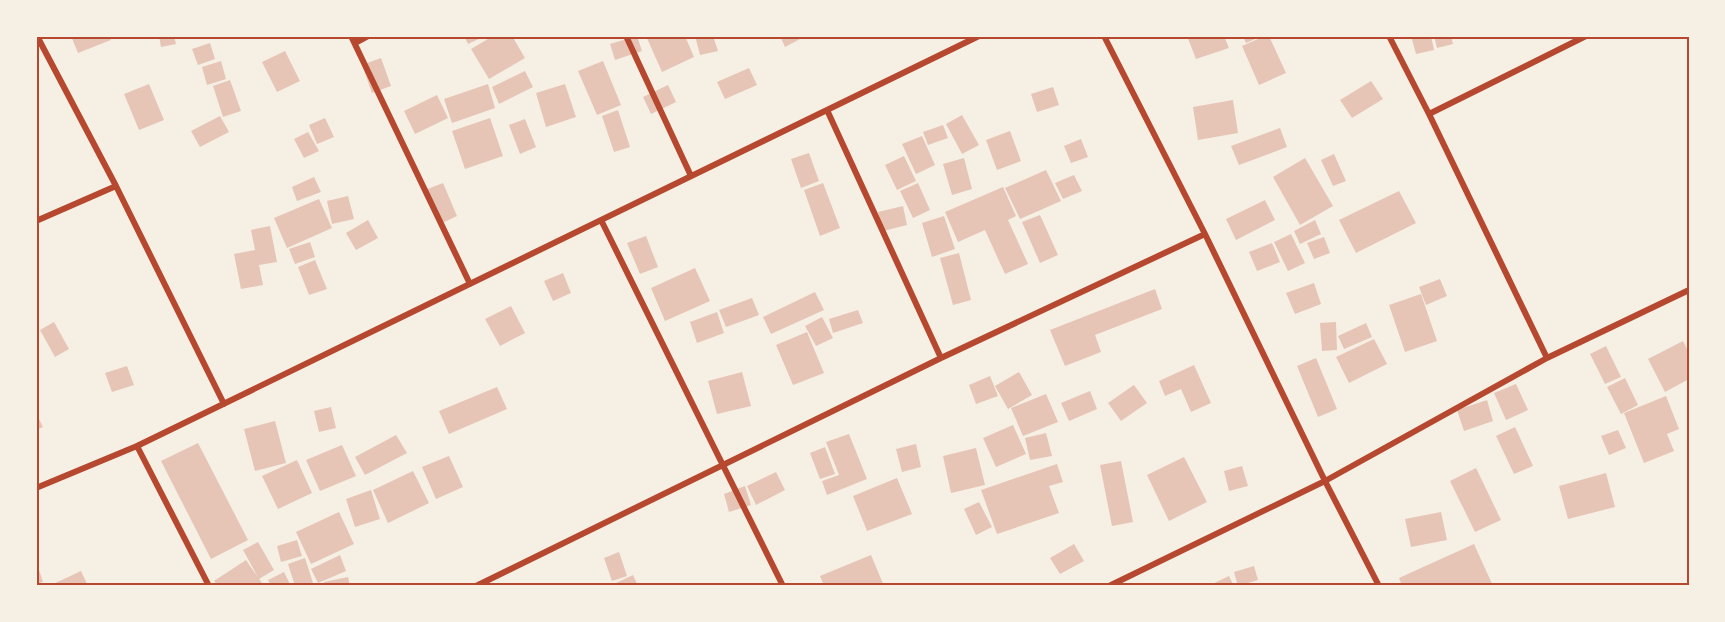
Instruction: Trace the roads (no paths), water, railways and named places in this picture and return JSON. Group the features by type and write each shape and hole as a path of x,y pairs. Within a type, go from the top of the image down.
{"street":[{"path":"37,36 116,186 224,404"},
{"path":"368,36 353,39 470,284"},
{"path":"626,36 691,176"},
{"path":"36,488 137,446 979,36"},
{"path":"1104,36 1379,586"},
{"path":"1389,36 1547,358"},
{"path":"1429,114 1586,36"},
{"path":"827,110 941,358"},
{"path":"36,221 116,186"},
{"path":"601,220 783,586"},
{"path":"476,586 941,358 1205,234"},
{"path":"1109,586 1325,481 1547,358 1689,290"},
{"path":"137,446 209,586"}]}
